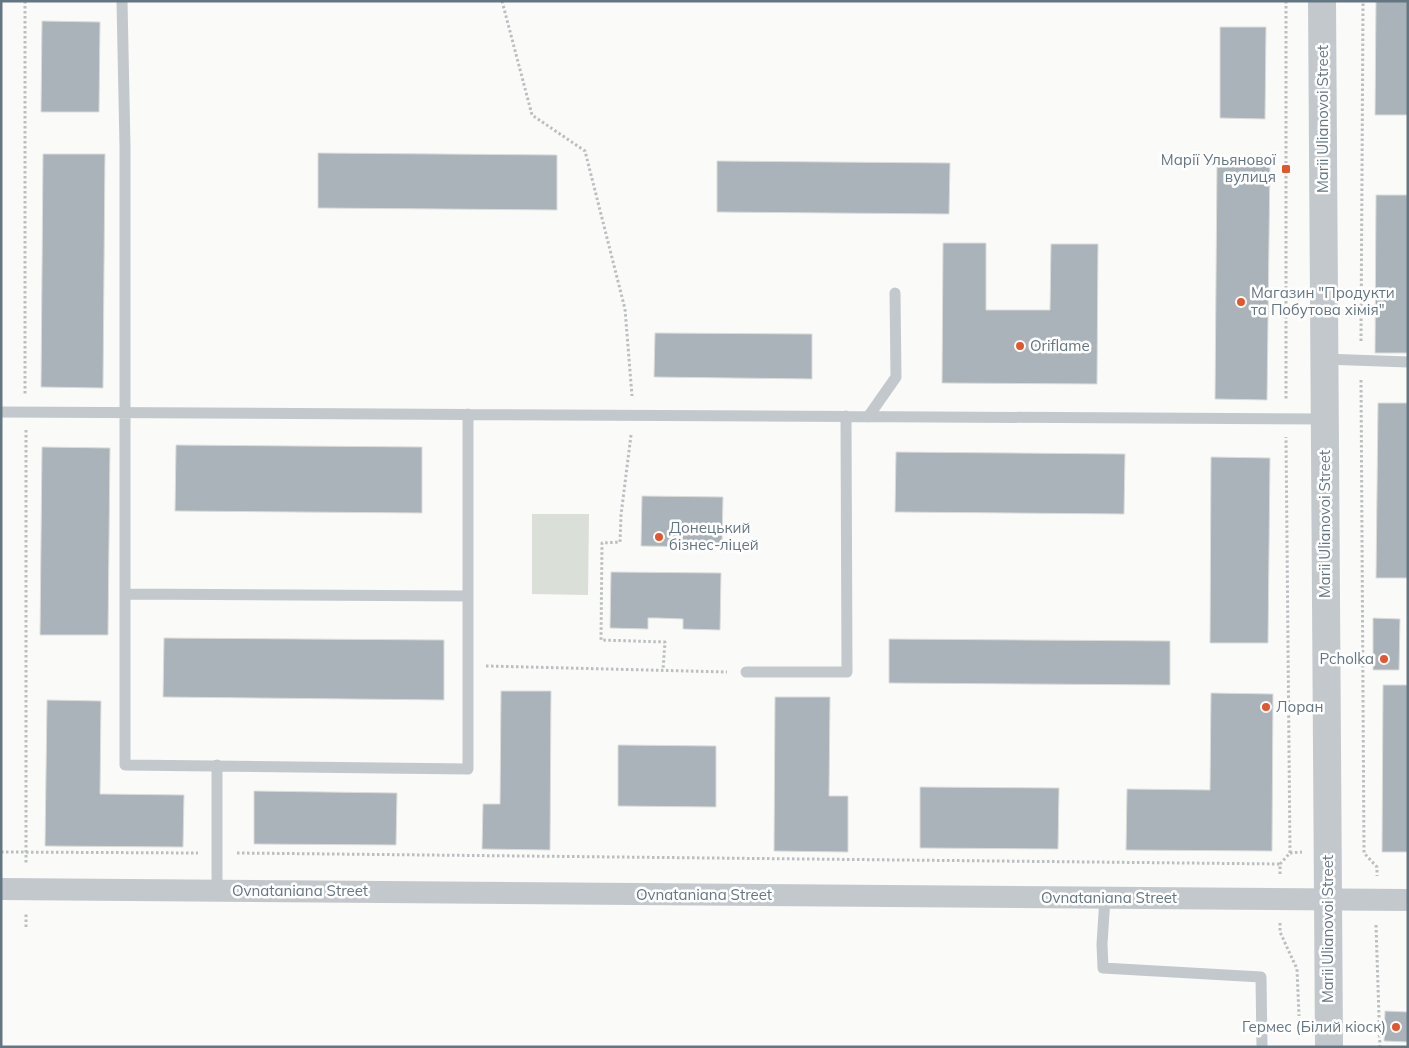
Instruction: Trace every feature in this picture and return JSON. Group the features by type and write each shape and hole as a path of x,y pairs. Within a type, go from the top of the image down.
{"street":[{"name":"Marii Ulianovoi Street","path":"1322,1 1329,1047"},
{"name":"Ovnataniana Street","path":"1,889 1408,900"}],"lane":[{"path":"122,1 125,147 125,765 468,769 468,414"},
{"path":"868,416 896,377 895,293"},
{"path":"1324,358 1408,362"},
{"path":"1,412 1325,419"},
{"path":"746,672 847,672 846,416"},
{"path":"125,594 468,596"},
{"path":"217,765 217,891"},
{"path":"1105,898 1102,944 1103,968 1261,976 1262,1047"}],"path":[{"path":"24,1 26,927"},
{"path":"502,1 532,114 585,151 625,310 633,415 621,515 620,542 602,543 601,640 665,642 663,670"},
{"path":"1286,1 1286,419 1290,852 1280,864 1280,932 1297,969 1299,1018"},
{"path":"1364,1 1361,360 1364,853 1377,867 1376,923 1380,1047"},
{"path":"468,666 746,672"},
{"path":"1,852 1280,864"}],"shaded area":[{"path":"532,514 589,514 588,595 532,594"}],"building":[{"path":"1376,1 1408,1 1408,115 1375,115"},
{"path":"42,21 100,22 99,112 41,112"},
{"path":"1220,27 1266,27 1265,119 1220,118"},
{"path":"318,153 557,155 557,210 318,208"},
{"path":"43,154 105,154 103,388 41,387"},
{"path":"717,161 950,163 949,214 717,212"},
{"path":"1217,161 1270,161 1267,400 1215,399"},
{"path":"1376,195 1408,195 1408,353 1375,353"},
{"name":"Oriflame","path":"943,243 986,243 986,310 1050,310 1051,244 1098,244 1097,384 942,383"},
{"path":"655,333 812,334 812,379 654,377"},
{"path":"1378,403 1408,403 1408,578 1376,578"},
{"path":"176,445 422,447 422,513 175,511"},
{"path":"42,447 110,448 108,635 40,635"},
{"path":"896,452 1125,454 1124,514 895,512"},
{"path":"1211,457 1270,458 1268,643 1210,643"},
{"path":"642,496 723,497 722,547 641,546"},
{"path":"611,572 721,573 720,630 683,629 683,619 658,618 648,618 648,629 610,628"},
{"path":"1373,618 1400,619 1399,670 1373,670"},
{"path":"164,638 444,640 444,700 163,697"},
{"path":"889,639 1170,641 1170,685 889,683"},
{"path":"1383,685 1408,685 1408,852 1382,852"},
{"path":"501,691 551,691 550,850 482,849 483,804 500,804"},
{"path":"1211,693 1273,694 1272,851 1126,850 1127,789 1210,790"},
{"path":"775,697 830,697 829,796 848,796 848,852 774,851"},
{"path":"47,700 101,701 100,794 184,795 183,847 45,846"},
{"path":"618,745 716,746 716,807 618,806"},
{"path":"920,787 1059,788 1058,849 920,848"},
{"path":"254,791 397,793 396,845 254,844"},
{"name":"Гермес (Білий кіоск)","path":"1385,1011 1408,1012 1408,1042 1384,1041"}],"place":[{"name":"Марії Ульянової вулиця","path":"1286,169"},
{"name":"Магазин \"Продукти та Побутова хімія\"","path":"1241,302"},
{"name":"Oriflame","path":"1020,346"},
{"name":"Донецький бізнес-ліцей","path":"659,537"},
{"name":"Pcholka","path":"1384,659"},
{"name":"Лоран","path":"1266,707"},
{"name":"Гермес (Білий кіоск)","path":"1396,1027"}]}
